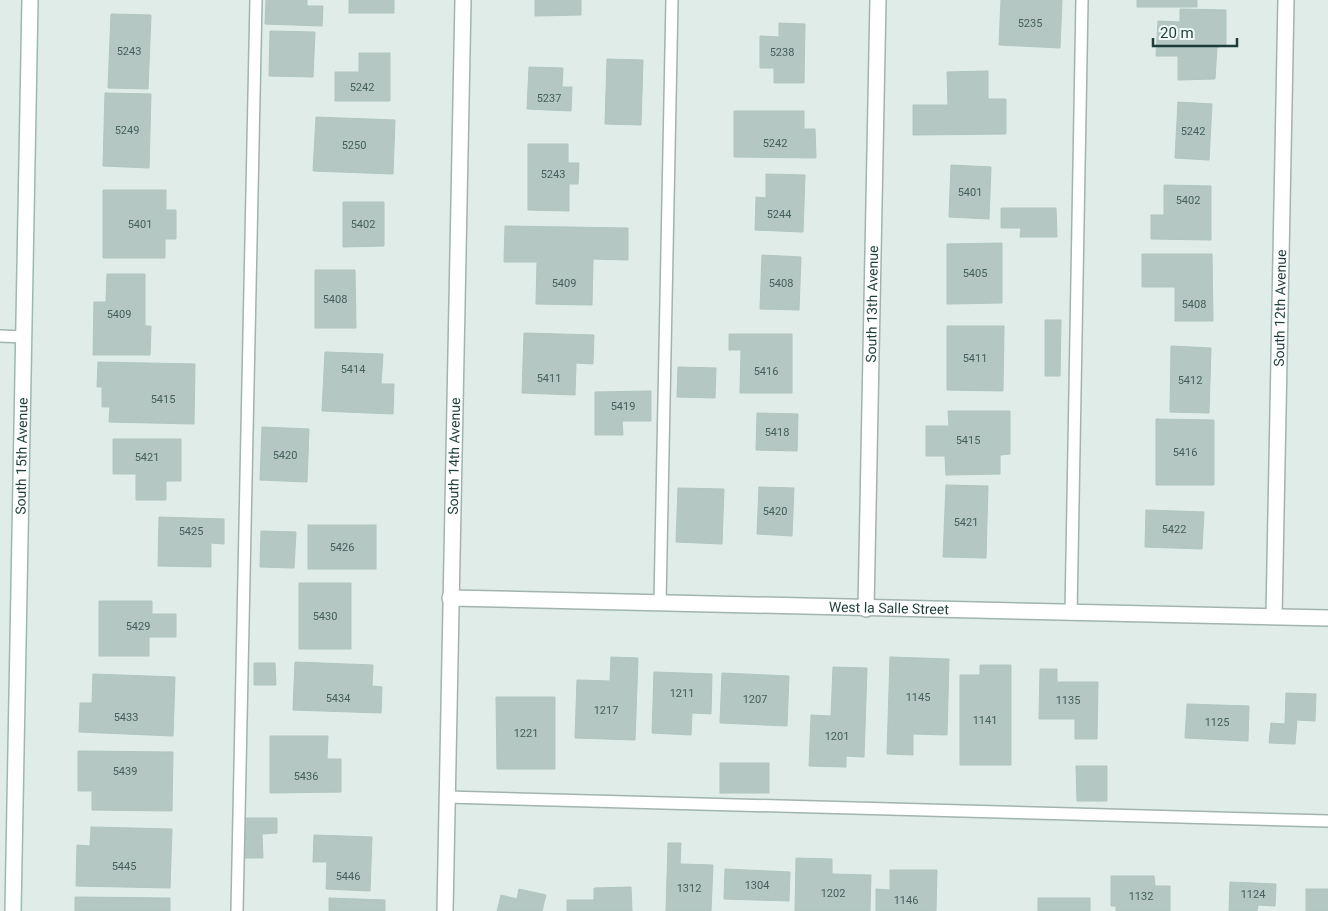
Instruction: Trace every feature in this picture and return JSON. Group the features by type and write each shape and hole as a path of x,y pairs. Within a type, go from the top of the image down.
{"street":[{"name":"South 15th Avenue","path":"13,911 30,0"},
{"name":"South 14th Avenue","path":"445,911 463,0"},
{"name":"South 13th Avenue","path":"866,609 878,0"},
{"name":"South 12th Avenue","path":"1274,616 1286,0"},
{"name":"West la Salle Street","path":"450,598 1071,614 1328,618"}],"lane":[{"path":"237,911 256,0"},
{"path":"660,602 672,0"},
{"path":"1071,614 1082,0"},
{"path":"0,336 24,337"},
{"path":"447,797 1328,821"}],"building":[{"path":"266,0 307,0 307,6 323,6 322,26 265,24"},
{"path":"349,0 394,0 394,13 349,13"},
{"path":"535,0 581,0 581,15 535,16"},
{"path":"1001,0 1062,0 1060,48 999,45"},
{"path":"1137,0 1197,0 1197,7 1137,7"},
{"path":"1180,9 1226,10 1226,46 1217,47 1215,79 1178,80 1178,56 1156,56 1158,21 1180,22"},
{"path":"111,14 151,15 148,89 108,88"},
{"path":"779,23 805,24 804,83 774,83 774,68 760,68 760,36 779,37"},
{"path":"270,31 315,32 313,77 269,76"},
{"path":"359,53 390,53 390,101 335,101 335,72 359,72"},
{"path":"607,59 643,60 641,125 605,124"},
{"path":"529,67 563,68 562,87 572,87 571,111 527,109"},
{"path":"988,71 988,99 1006,99 1006,134 913,135 913,105 948,105 947,72"},
{"path":"105,93 151,94 149,168 103,166"},
{"path":"1178,102 1212,104 1209,160 1175,158"},
{"path":"734,111 804,111 804,129 815,129 816,158 734,157"},
{"path":"316,117 395,120 393,174 313,171"},
{"path":"528,144 568,144 568,163 579,163 578,184 569,184 569,211 528,210"},
{"path":"951,165 991,167 989,219 949,217"},
{"path":"766,174 805,175 803,232 755,230 756,197 766,198"},
{"path":"1164,185 1211,186 1211,240 1151,239 1151,215 1164,215"},
{"path":"103,190 166,190 166,210 176,210 176,239 165,239 165,258 103,258"},
{"path":"343,202 384,202 384,246 343,247"},
{"path":"1001,208 1056,208 1057,237 1020,237 1021,228 1001,228"},
{"path":"505,226 628,228 628,260 593,259 592,305 536,304 537,262 504,262"},
{"path":"1002,243 1002,303 947,304 947,244"},
{"path":"1142,254 1212,254 1213,321 1175,321 1175,287 1142,287"},
{"path":"762,255 801,257 799,310 760,309"},
{"path":"315,270 355,270 356,328 315,328"},
{"path":"107,274 145,274 145,326 151,326 150,355 93,355 94,302 106,302"},
{"path":"1045,320 1061,320 1060,376 1045,376"},
{"path":"947,326 1004,326 1003,391 947,390"},
{"path":"524,333 594,335 593,364 576,363 575,395 522,393"},
{"path":"729,334 792,334 792,393 740,393 741,350 729,350"},
{"path":"1171,346 1211,348 1209,413 1170,412"},
{"path":"325,352 383,354 381,384 394,384 393,414 322,411"},
{"path":"98,362 195,364 194,424 109,422 110,407 102,407 102,387 97,387"},
{"path":"678,367 716,368 715,398 677,397"},
{"path":"651,391 651,421 622,421 623,435 595,435 595,392"},
{"path":"948,411 1010,411 1010,454 1000,455 1000,474 946,475 945,456 926,456 926,426 949,426"},
{"path":"757,413 798,414 797,451 756,450"},
{"path":"1156,419 1214,420 1214,485 1156,485"},
{"path":"262,427 309,429 307,482 260,480"},
{"path":"113,439 181,439 181,481 166,481 166,500 136,500 136,474 113,474"},
{"path":"946,485 988,486 986,558 943,557"},
{"path":"759,487 794,488 792,536 757,534"},
{"path":"678,488 724,489 722,544 676,542"},
{"path":"1146,510 1204,512 1202,549 1145,547"},
{"path":"159,517 224,519 224,544 211,543 211,567 158,566"},
{"path":"308,525 376,525 376,569 308,569"},
{"path":"261,531 296,532 294,568 260,567"},
{"path":"299,583 351,583 351,649 299,649"},
{"path":"99,601 152,601 152,614 176,614 176,637 149,637 149,656 99,656"},
{"path":"611,657 638,658 635,740 575,738 577,680 610,681"},
{"path":"890,657 949,659 947,735 913,734 913,755 887,754"},
{"path":"295,662 373,665 372,686 382,687 381,713 293,710"},
{"path":"254,663 275,663 276,685 254,685"},
{"path":"980,665 1011,665 1011,765 960,765 960,675 980,675"},
{"path":"833,667 867,668 864,757 846,756 846,767 809,766 811,715 831,716"},
{"path":"1040,669 1057,669 1057,682 1098,682 1097,739 1075,739 1075,719 1039,719"},
{"path":"654,672 712,674 711,714 692,713 691,735 652,733"},
{"path":"722,673 789,676 787,726 720,723"},
{"path":"93,674 175,677 173,736 79,732 80,703 92,703"},
{"path":"1286,693 1316,694 1315,721 1297,720 1295,744 1269,743 1271,723 1285,724"},
{"path":"496,697 555,697 555,769 497,769"},
{"path":"1187,704 1249,706 1248,741 1185,738"},
{"path":"270,736 328,736 327,759 341,759 341,792 270,793"},
{"path":"78,751 173,752 172,811 92,810 92,791 78,791"},
{"path":"720,763 769,763 769,793 720,793"},
{"path":"1076,766 1107,766 1107,801 1077,801"},
{"path":"244,818 277,818 277,833 262,834 263,858 245,858"},
{"path":"91,827 172,829 170,888 76,886 77,845 90,846"},
{"path":"314,835 372,837 370,891 326,889 327,862 313,862"},
{"path":"668,843 681,843 680,864 713,865 711,911 666,911"},
{"path":"796,858 832,859 832,874 871,875 870,911 795,911"},
{"path":"725,869 790,872 789,901 724,899"},
{"path":"890,870 937,870 936,911 876,911 876,889 890,890"},
{"path":"1111,876 1154,876 1155,886 1170,886 1170,911 1116,911 1116,906 1111,906"},
{"path":"1230,882 1276,884 1275,906 1258,905 1257,911 1229,911"},
{"path":"631,887 632,911 567,911 567,900 594,900 594,888"},
{"path":"519,889 546,895 542,911 497,911 501,895 517,899"},
{"path":"1306,889 1328,889 1328,911 1306,911"},
{"path":"75,897 170,898 170,911 75,911"},
{"path":"329,898 385,900 385,911 329,911"},
{"path":"1038,898 1090,898 1090,911 1038,911"}]}
